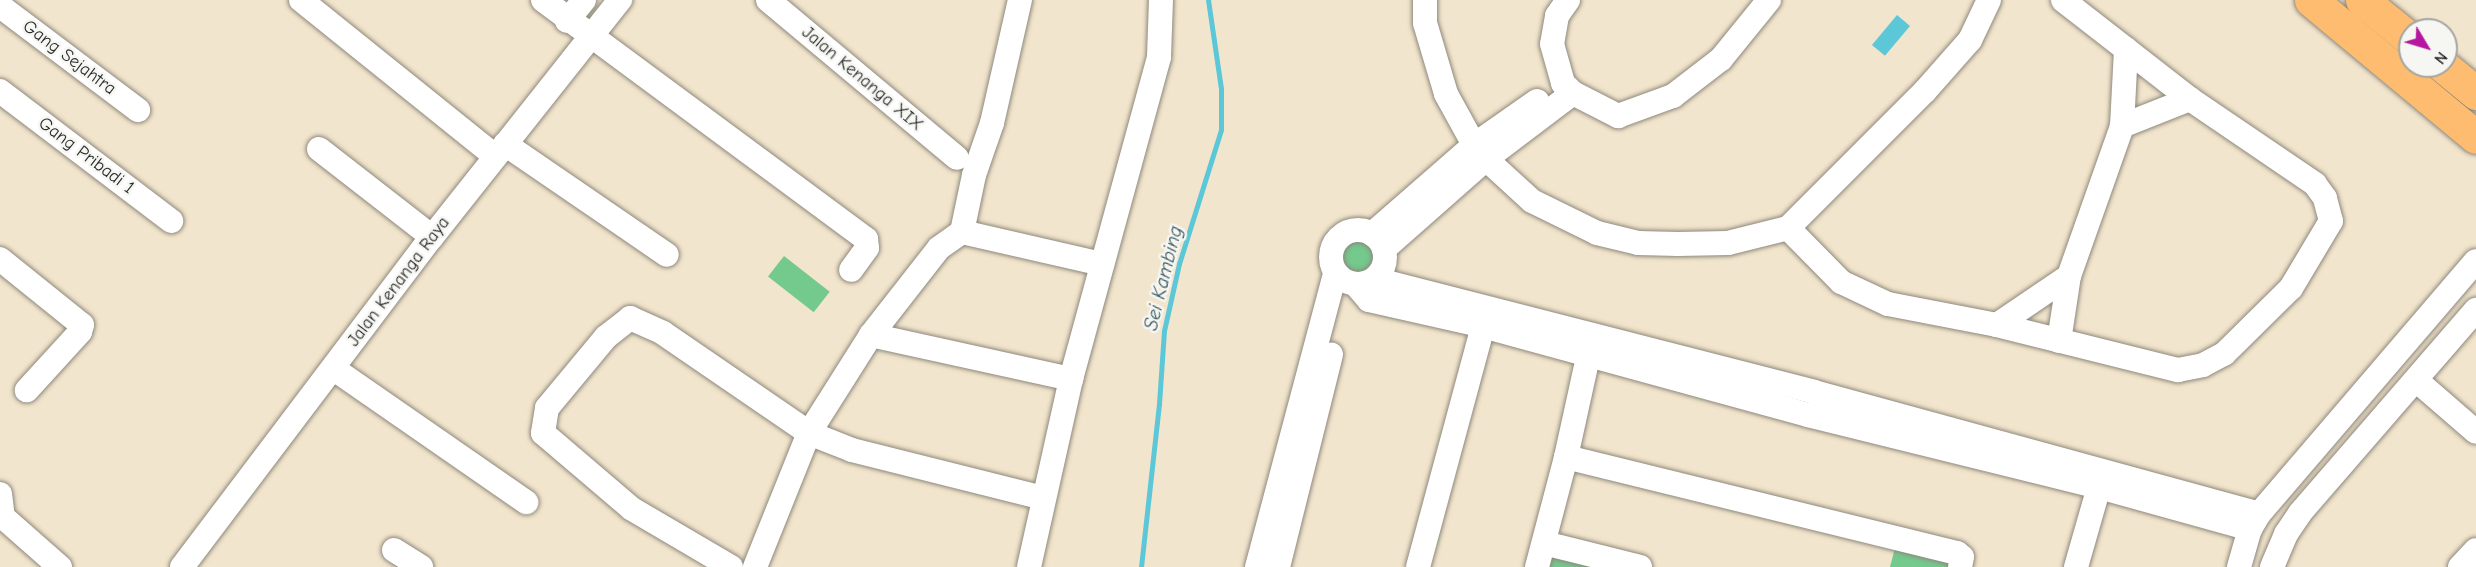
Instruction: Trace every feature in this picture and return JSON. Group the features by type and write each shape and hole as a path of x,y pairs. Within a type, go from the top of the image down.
{"highway":[{"path":"2311,0 2476,136"},
{"path":"2362,0 2398,29"},
{"path":"2458,78 2476,93"}],"street":[{"path":"301,0 500,150 667,255"},
{"path":"543,0 567,21 866,239 867,248 851,270"},
{"path":"567,21 584,0"},
{"name":"Jalan Kenanga Raya","path":"182,567 432,237 620,0"},
{"name":"Jalan Kenanga XIX","path":"768,0 957,158"},
{"path":"1029,567 1071,379 1159,57 1161,0"},
{"path":"1425,0 1425,23 1446,94 1480,152 1532,201 1597,233 1638,243 1728,243 1788,228 1925,92 1970,40 1989,0"},
{"path":"1568,0 1557,15 1552,44 1568,88 1618,116 1673,96 1721,59 1768,0"},
{"path":"1788,228 1841,282 1888,304 1997,325 2178,370 2202,365 2224,354 2291,288 2331,221 2325,198 2315,184 2190,99 2063,0"},
{"path":"755,567 809,433 871,335 939,248 962,232 974,175 992,123 1013,5"},
{"name":"Gang Sejahtra","path":"0,6 138,110"},
{"path":"2059,341 2069,276 2122,126 2126,49"},
{"path":"1378,241 1480,152 1568,88"},
{"name":"Gang Pribadi 1","path":"0,91 171,221"},
{"path":"2122,126 2190,99"},
{"path":"319,149 432,237"},
{"path":"1257,567 1289,488 1353,279 1384,265 1378,241 1358,230 1343,234 1331,250 1331,264 1353,279 1369,300 1483,326 1591,345"},
{"path":"962,232 1102,264"},
{"path":"0,259 82,325 80,332 27,390"},
{"path":"2239,567 2254,522 2476,261"},
{"path":"1997,325 2069,276"},
{"path":"1353,279 2254,522"},
{"path":"2272,567 2286,534 2300,513 2476,310"},
{"path":"731,567 632,509 543,433 547,408 606,337 630,318 663,333 809,433 852,450 1043,498"},
{"path":"1418,567 1483,326"},
{"path":"871,335 1071,379"},
{"path":"1537,567 1566,457 1591,345"},
{"path":"334,369 526,502"},
{"path":"2421,374 2476,412"},
{"path":"2421,374 2476,432"},
{"path":"1566,457 1957,553 1962,556 1960,567"},
{"path":"2076,567 2101,479"},
{"path":"1278,567 1289,488"},
{"path":"0,494 3,517 60,567"},
{"path":"1544,543 1640,567"},
{"path":"394,550 421,567"},
{"path":"2460,567 2476,550"}],"green space":[{"path":"1356,239 1368,244 1373,256 1368,268 1356,273 1344,268 1339,256 1344,244"},
{"path":"784,256 830,292 814,312 768,276"},
{"path":"1897,540 1957,567 1890,567"},
{"path":"1545,551 1610,567 1541,567"}],"water":[{"path":"1897,15 1910,26 1885,56 1872,45"}],"waterway":[{"name":"Sei Kambing","path":"1141,567 1159,404 1164,331 1179,264 1221,130 1221,89 1208,0"}]}
